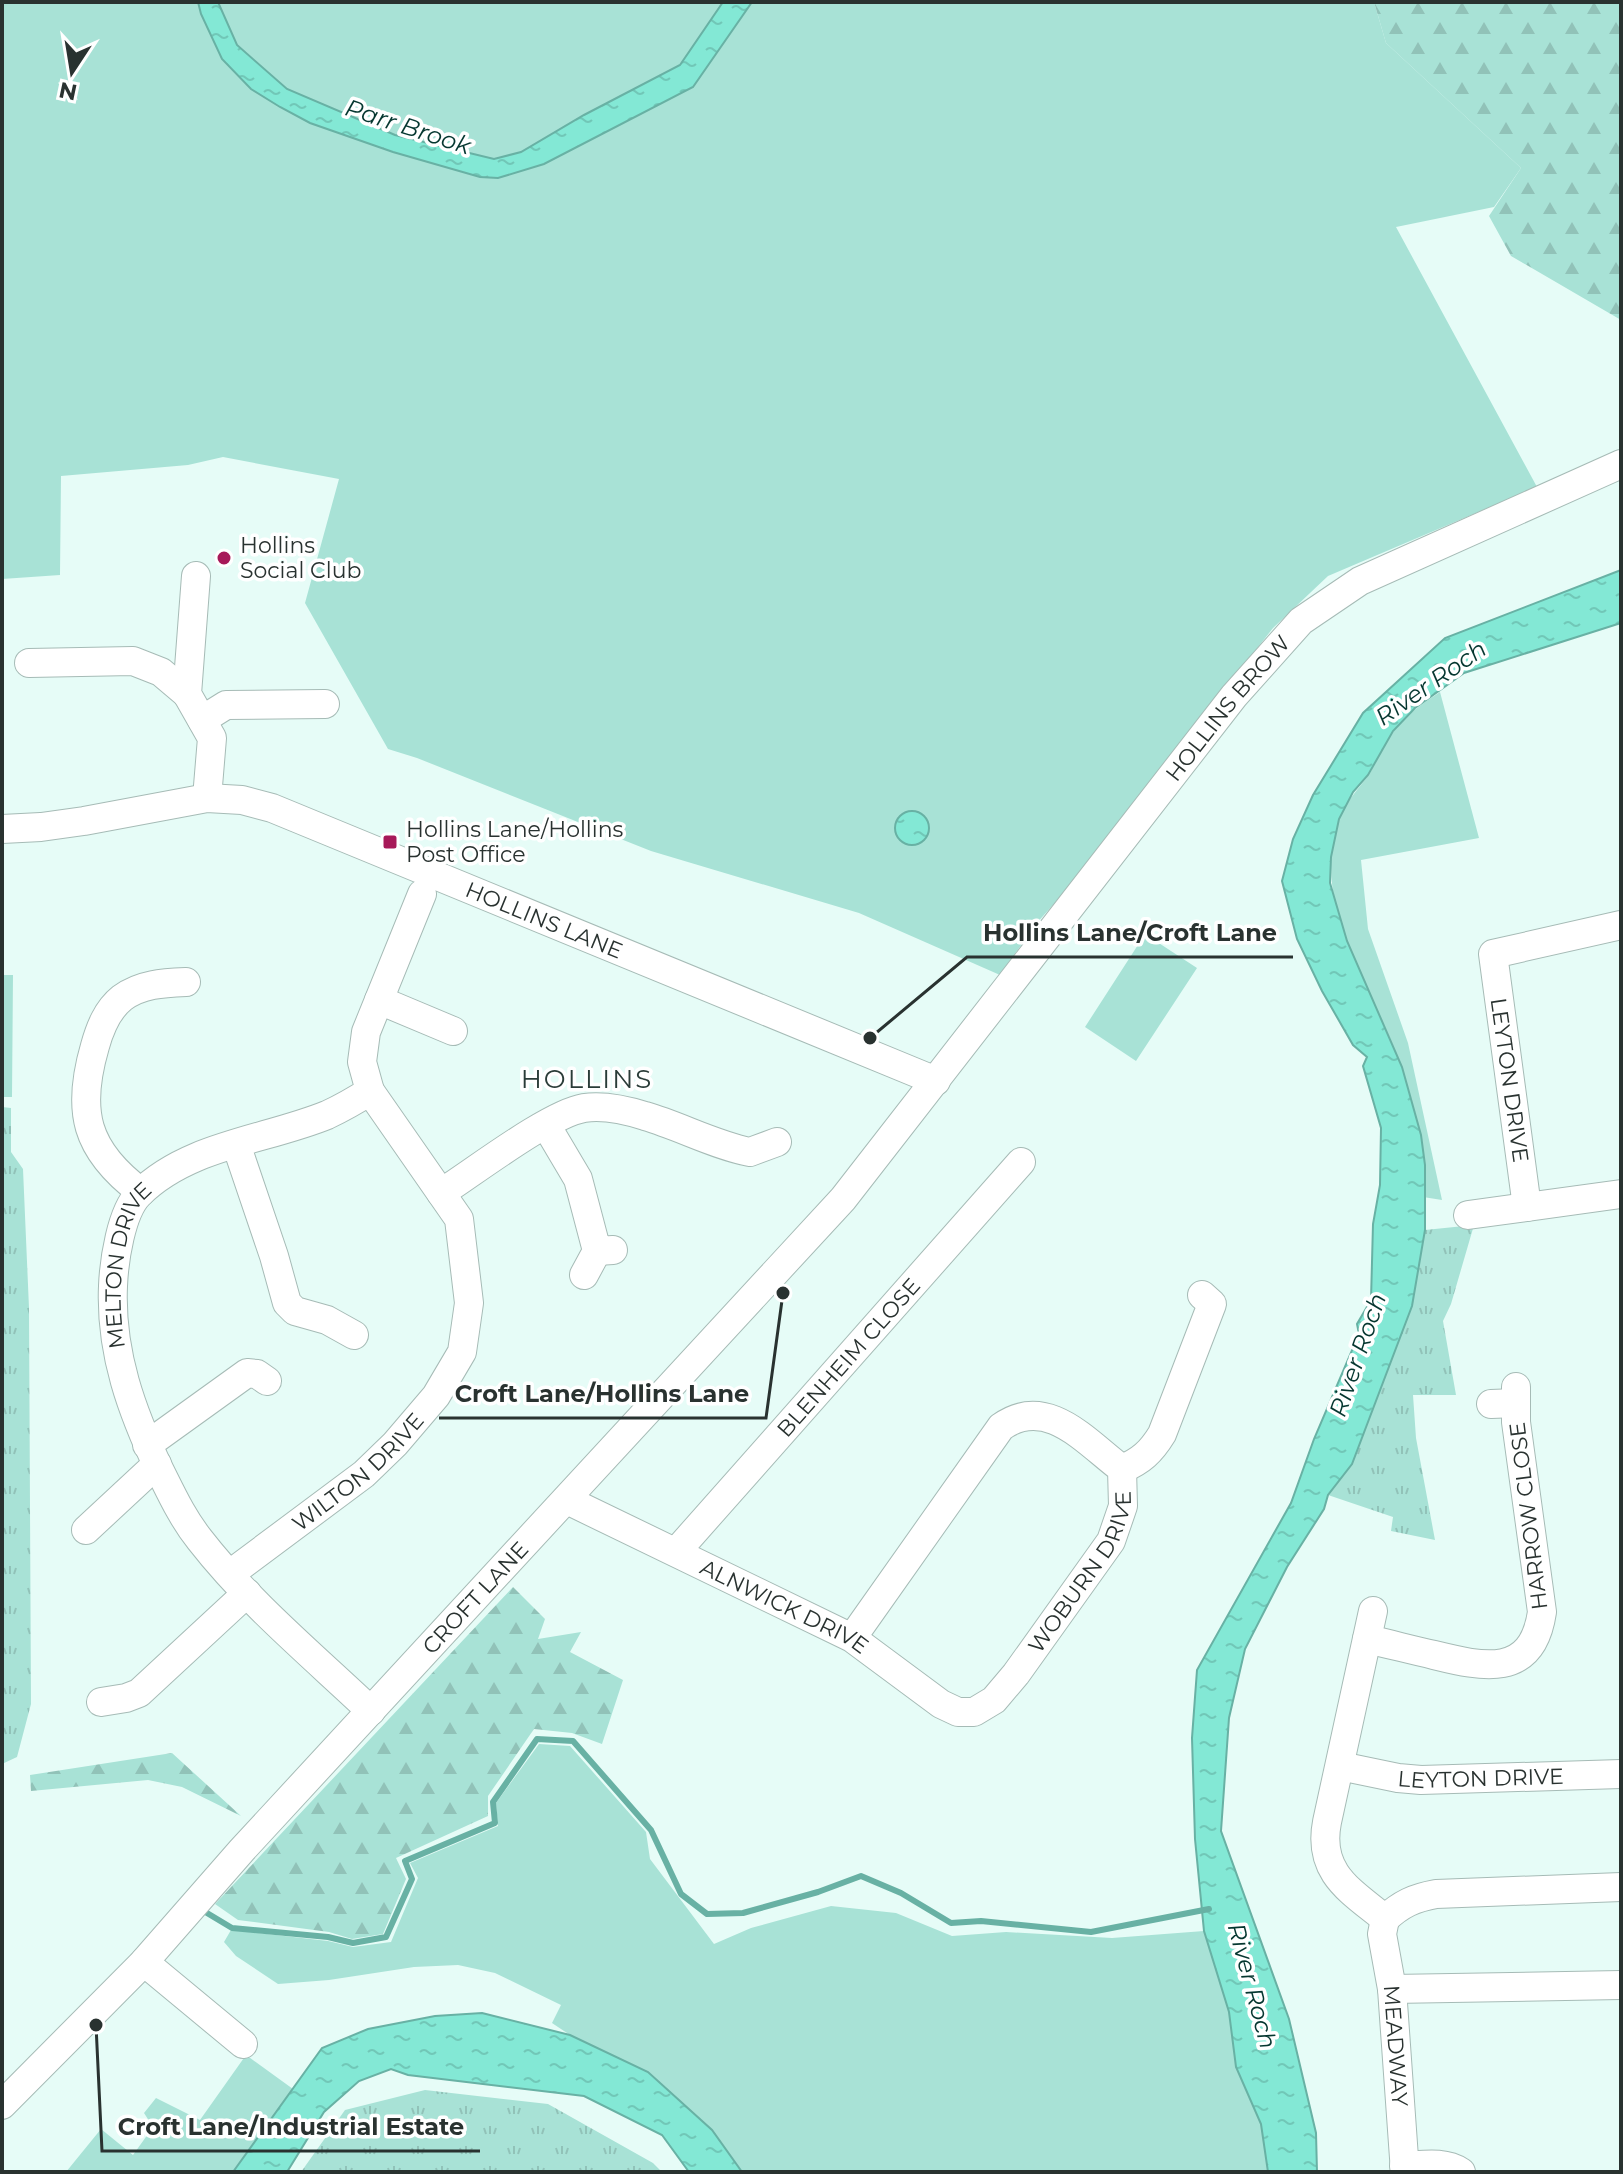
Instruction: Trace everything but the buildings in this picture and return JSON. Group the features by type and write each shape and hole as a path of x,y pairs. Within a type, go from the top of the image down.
{"street":[{"name":"HOLLINS BROW","path":"936,1081 1234,696 1301,621 1360,581 1621,464"},
{"path":"187,694 196,576"},
{"path":"29,663 133,661 161,672 187,694 212,738 207,798"},
{"path":"202,720 226,705 325,704"},
{"name":"HOLLINS LANE","path":"2,829 41,827 207,798 242,800 303,820 936,1081"},
{"path":"370,1091 362,1062 366,1032 422,894"},
{"name":"LEYTON DRIVE","path":"1527,1207 1493,954 1621,925"},
{"path":"141,1192 121,1177 90,1130 84,1099 90,1063 106,1017 121,999 142,987 186,982"},
{"path":"379,1000 453,1031"},
{"name":"CROFT LANE","path":"2,2105 144,1962 242,1850 843,1199 936,1081"},
{"name":"MELTON DRIVE","path":"370,1091 326,1115 195,1158 168,1172 141,1192 129,1208 120,1239 114,1265 112,1298 118,1362 152,1455 187,1521 239,1584 371,1711"},
{"name":"WILTON DRIVE","path":"101,1702 139,1693 239,1584 401,1439 451,1373 462,1352 467,1329 468,1279 459,1219 370,1091"},
{"path":"441,1193 546,1125 571,1112 598,1107 647,1116 750,1152 777,1142"},
{"path":"546,1125 578,1179 598,1259"},
{"path":"236,1144 274,1256 285,1297 283,1316 327,1320 354,1335"},
{"name":"BLENHEIM CLOSE","path":"676,1552 1021,1162"},
{"path":"1468,1215 1621,1194"},
{"path":"1122,1469 1139,1461 1153,1449 1162,1434 1212,1304 1202,1295"},
{"path":"86,1530 152,1455 247,1373 257,1374 267,1381"},
{"name":"HARROW CLOSE","path":"1367,1639 1488,1666 1518,1656 1533,1641 1542,1612 1516,1422 1507,1398"},
{"name":"WOBURN DRIVE","path":"852,1638 1001,1427 1022,1415 1039,1414 1056,1420 1122,1469 1123,1506 1111,1541 1016,1674 975,1723"},
{"name":"ALNWICK DRIVE","path":"567,1500 852,1638 941,1704 975,1723"},
{"path":"1373,1611 1324,1833 1326,1855 1341,1884 1385,1919 1413,1898 1436,1894 1621,1887"},
{"name":"LEYTON DRIVE","path":"1340,1766 1421,1780 1621,1774"},
{"name":"MEADWAY","path":"1385,1919 1383,1948 1392,1989 1404,2169"},
{"path":"144,1962 243,2044"},
{"path":"1392,1989 1621,1985"},
{"path":"1404,2169 1441,2164 1461,2172"}],"green space":[{"path":"2,2 1374,2 1386,43 1521,168 1494,207 1396,227 1537,487 1328,576 1273,628 1077,878 1035,925 1000,975 859,913 651,851 388,749 305,603 339,479 223,457 188,465 61,476 60,575 2,579"},
{"path":"1374,2 1621,2 1621,320 1511,256 1489,216 1521,168 1386,43"},
{"path":"1440,692 1479,838 1361,860 1368,929 1408,1043 1442,1200 1423,1197 1421,1147 1411,1098 1389,1036 1348,945 1332,882 1332,850 1346,805 1399,725"},
{"path":"1145,934 1197,968 1136,1061 1085,1027"},
{"path":"2,975 13,975 12,1097 2,1097"},
{"path":"2,1107 11,1108 11,1152 23,1169 29,1308 31,1704 17,1757 2,1764"},
{"path":"1474,1225 1443,1321 1456,1395 1413,1395 1416,1438 1435,1540 1391,1531 1393,1517 1328,1495 1352,1464 1412,1306 1425,1230"},
{"path":"513,1587 545,1619 538,1639 581,1632 570,1652 623,1680 602,1744 572,1733 534,1729 488,1796 488,1816 396,1858 406,1879 383,1934 352,1939 329,1932 238,1920 215,1904"},
{"path":"539,1744 570,1746 646,1832 650,1859 714,1944 751,1928 831,1906 896,1913 952,1936 1006,1932 1112,1938 1204,1931 1229,2012 1236,2067 1261,2124 1268,2172 742,2172 712,2130 648,2072 570,2035 552,2023 561,2005 495,1973 458,1965 414,1967 278,1984 236,1956 224,1942 231,1930 328,1941 353,1947 391,1942 418,1878 410,1863 498,1826 496,1803"},
{"path":"172,1753 241,1816 182,1787 148,1780 31,1791 30,1775"},
{"path":"246,2055 293,2089 233,2172 66,2172 101,2129 133,2155 153,2127 144,2113 156,2098 200,2120"},
{"path":"425,2090 548,2104 653,2163 662,2172 301,2172 345,2110"}],"water":[{"path":"198,2 218,2 237,45 287,89 395,135 494,159 521,152 680,65 723,2 752,2 693,87 544,164 498,178 480,177 393,152 310,123 280,107 251,89 222,59"},
{"name":"River Roch","path":"1621,570 1621,623 1464,673 1415,708 1393,731 1339,819 1331,857 1330,883 1347,941 1402,1067 1421,1135 1425,1165 1425,1230 1412,1306 1352,1464 1328,1495 1324,1509 1287,1567 1245,1649 1229,1718 1221,1831 1289,2019 1316,2133 1317,2172 1268,2172 1261,2124 1236,2067 1229,2012 1204,1931 1195,1839 1192,1738 1197,1670 1291,1503 1314,1439 1359,1334 1357,1324 1371,1300 1373,1224 1380,1185 1381,1128 1363,1066 1367,1057 1353,1045 1322,991 1297,939 1282,881 1293,839 1313,795 1363,713 1445,638"},
{"path":"912,811 924,816 929,828 924,840 912,845 900,840 895,828 900,816"},
{"path":"482,2013 570,2035 648,2072 712,2130 742,2172 689,2172 662,2135 584,2096 408,2075 391,2069 359,2081 324,2112 287,2172 233,2172 322,2048 368,2029 435,2016"}],"waterway":[{"path":"207,1913 232,1928 328,1937 353,1943 386,1937 412,1879 405,1861 495,1823 493,1802 537,1739 573,1741 651,1830 681,1894 707,1914 743,1913 818,1892 861,1876 901,1893 951,1923 981,1921 1091,1932 1209,1909"}],"place":[{"name":"Hollins Social Club","path":"224,558"},
{"name":"Hollins Lane/Hollins Post Office","path":"390,842"},
{"name":"Hollins Lane/Croft Lane","path":"870,1038"},
{"name":"Croft Lane/Hollins Lane","path":"783,1293"},
{"name":"Croft Lane/Industrial Estate","path":"96,2025"}],"district":[{"name":"HOLLINS","path":"587,1079"}],"water label":[{"name":"Parr Brook","path":"408,127"}]}
